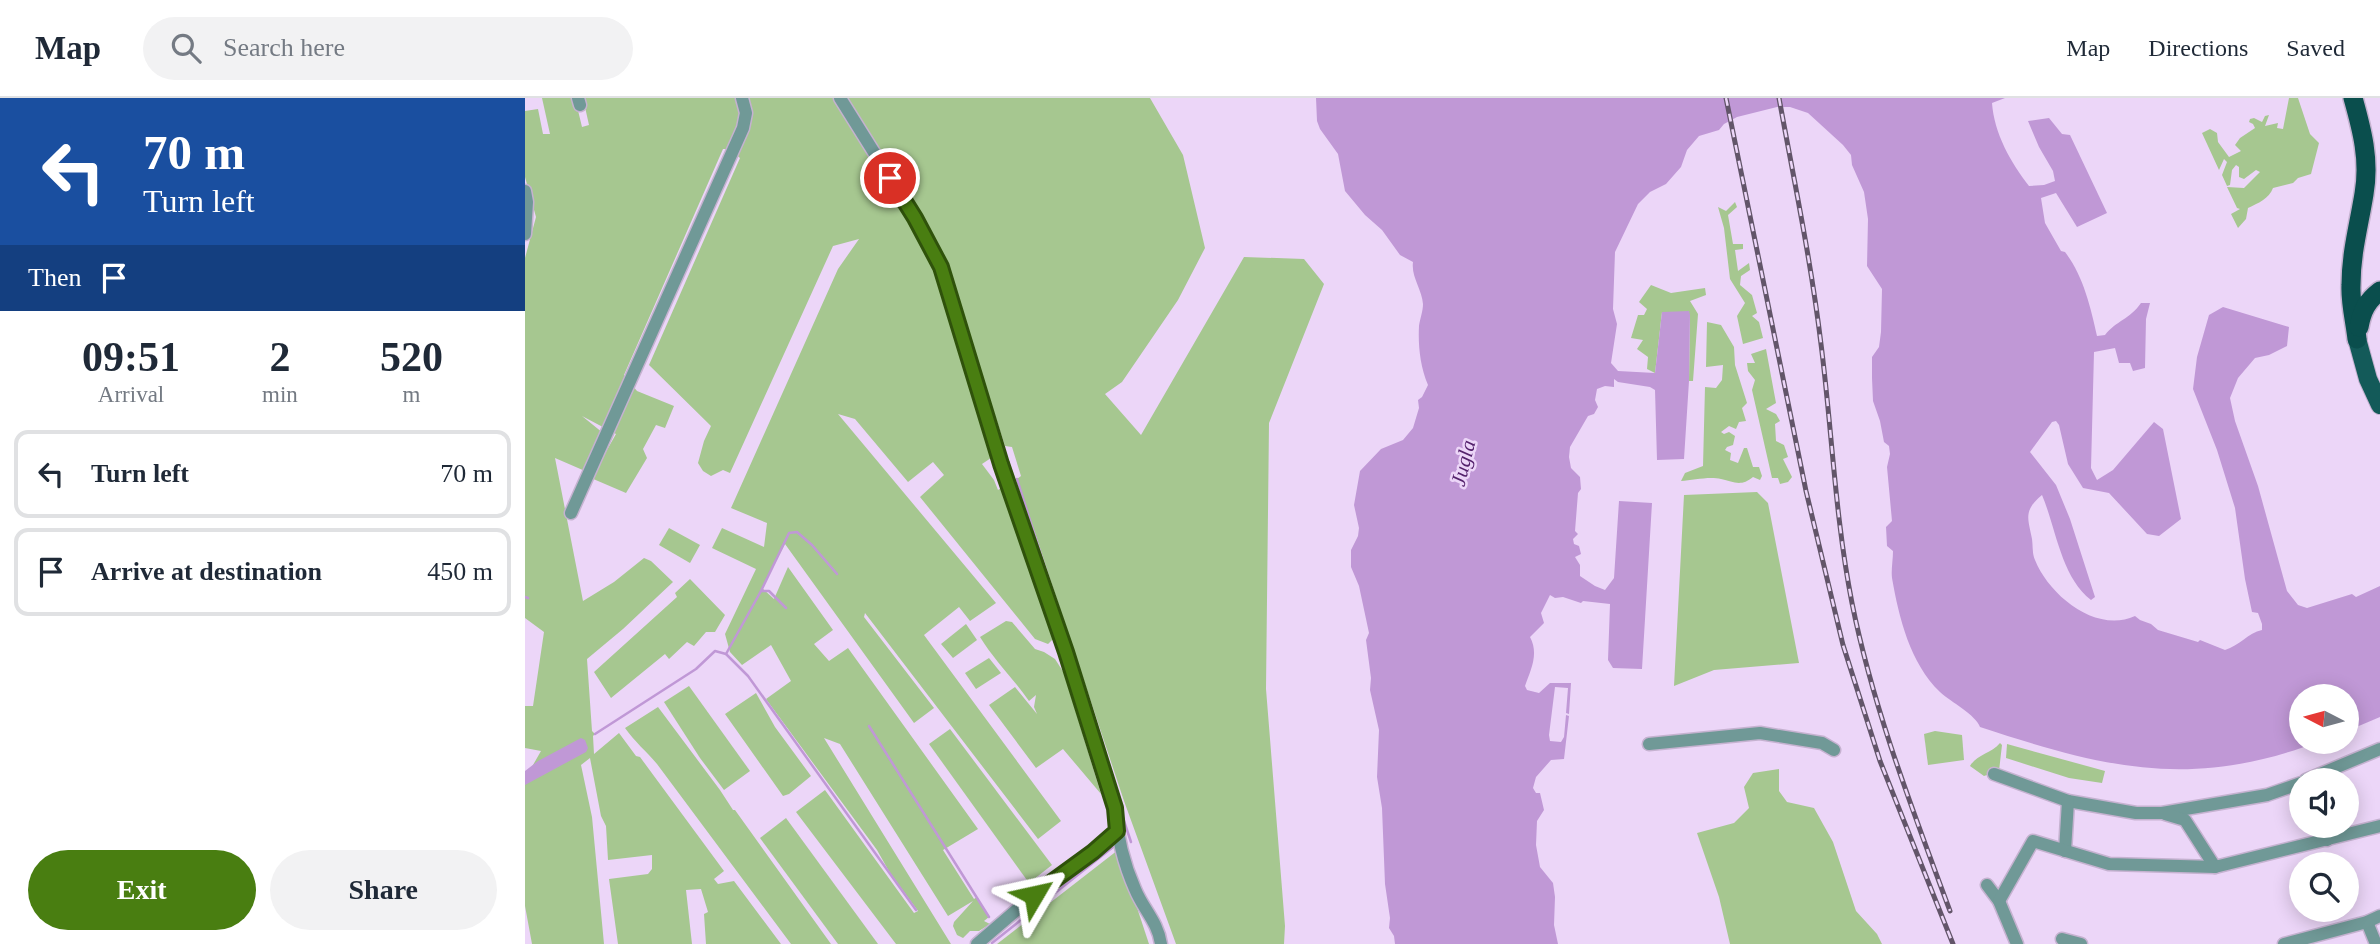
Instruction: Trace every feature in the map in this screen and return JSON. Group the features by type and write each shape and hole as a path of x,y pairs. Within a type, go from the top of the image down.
{"highway":[{"path":"2355,98 2380,152"},
{"path":"2355,98 2363,131 2366,170 2351,266 2350,288 2357,339"},
{"path":"2357,339 2362,313 2368,300 2380,291"}],"main road":[{"path":"2357,339 2368,379 2380,405"}],"street":[{"path":"571,513 743,128 746,113 742,98"},
{"path":"840,98 915,218 941,267 1001,464 1066,652 1115,808 1117,831 1135,889 1153,918 1160,933 1161,944"},
{"path":"525,191 525,234"},
{"path":"1649,744 1760,733 1822,743 1834,750"},
{"path":"2338,768 2380,749"},
{"path":"1994,774 2068,801 2136,813 2162,813 2289,790"},
{"path":"2065,851 2068,801"},
{"path":"2162,813 2185,820 2215,867"},
{"path":"1999,901 2033,841 2109,864 2215,867 2380,826"},
{"path":"977,944 1034,895 1117,831"},
{"path":"1986,885 1999,901 2017,944"},
{"path":"2284,944 2367,922 2380,916"},
{"path":"2367,922 2376,944"}],"green space":[{"path":"542,98 575,98 582,127 589,125 583,98 1150,98 1183,155 1205,248 1178,300 1122,382 1105,394 1141,435 1244,257 1304,259 1324,284 1269,423 1266,689 1285,926 1284,944 1176,944 1124,801 1017,479 1021,476 1012,447 1005,446 946,265 934,272 994,456 982,464 998,490 1004,486 1016,517 1053,639 1048,644 1035,639 920,497 944,475 933,462 908,482 855,419 838,414 996,603 970,621 959,607 924,635 1061,821 1038,839 865,613 864,617 934,708 914,723 785,544 762,588 774,599 788,567 833,630 814,644 829,661 848,648 978,829 943,850 974,899 977,897 989,917 984,921 990,924 979,931 970,931 963,938 957,935 954,922 973,901 948,916 840,744 824,738 951,944 896,944 796,812 825,790 914,913 918,911 877,850 766,699 791,681 771,645 742,665 730,652 725,634 756,569 712,548 722,528 764,547 767,523 731,508 838,269 859,239 833,246 730,473 723,470 711,476 703,471 698,463 711,426 649,365 740,158 729,149 723,149 624,375 637,391 674,406 665,428 656,425 643,449 647,458 626,493 591,478 616,434 582,416 603,433 585,471 555,458 583,601 614,582 644,558 651,561 673,582 587,659 592,731 595,734 594,754 619,733 636,756 640,757 724,871 714,879 718,884 734,881 781,944 706,944 704,914 708,912 701,889 686,890 692,944 618,944 609,879 648,874 652,869 652,855 608,860 606,826 601,816 590,758 581,765 592,817 604,944 532,944 525,906 525,779 541,751 525,748 525,706 533,706 544,632 525,618 525,258 536,217 525,177 525,111 538,109 543,134 550,134"},
{"path":"2289,98 2298,98 2310,134 2319,143 2311,174 2298,178 2293,183 2273,188 2266,198 2248,208 2246,219 2238,228 2231,214 2240,209 2227,187 2244,188 2260,172 2256,170 2244,179 2239,177 2239,167 2236,165 2232,170 2230,185 2227,186 2222,175 2227,162 2224,159 2219,170 2202,133 2210,129 2217,133 2218,142 2229,157 2241,151 2235,145 2255,128 2249,122 2250,119 2262,122 2265,116 2269,115 2265,126 2278,123 2277,128 2283,129"},
{"path":"1735,202 1737,207 1728,215 1733,244 1743,244 1743,249 1735,250 1738,271 1749,263 1750,270 1741,276 1740,285 1752,295 1757,313 1752,316 1759,322 1763,338 1743,344 1737,316 1745,303 1730,279 1724,228 1718,207 1726,211"},
{"path":"1651,285 1671,293 1705,288 1706,295 1690,301 1698,314 1693,381 1689,381 1690,315 1662,312 1655,373 1647,369 1648,357 1637,349 1643,340 1631,338 1638,315 1644,315 1647,309 1639,302"},
{"path":"1707,322 1721,325 1734,347 1735,365 1747,403 1742,408 1746,421 1739,422 1736,429 1729,426 1721,432 1729,432 1735,436 1733,445 1725,450 1731,453 1730,460 1738,463 1744,448 1747,448 1753,467 1759,467 1762,476 1760,480 1753,477 1741,483 1712,478 1681,481 1685,473 1703,466 1705,387 1716,388 1722,380 1723,365 1706,367"},
{"path":"1766,349 1776,403 1766,409 1776,414 1780,421 1775,424 1776,441 1784,445 1788,457 1783,459 1792,477 1788,482 1780,484 1778,478 1772,478 1752,390 1755,380 1748,371 1747,363 1755,363 1751,354"},
{"path":"1757,492 1768,503 1799,663 1714,670 1674,686 1684,495"},
{"path":"669,528 700,545 690,563 659,545"},
{"path":"690,579 725,615 715,632 706,632 694,646 687,642 669,659 665,654 611,698 594,672 677,597 675,593"},
{"path":"1006,621 1012,622 1035,649 1055,659 1064,673 1101,794 1063,749 1036,768 989,705 1015,687 1037,714 1034,707 1036,695 1029,701 980,637"},
{"path":"966,624 977,640 953,658 941,644"},
{"path":"989,658 1001,673 976,689 965,673"},
{"path":"689,686 750,771 724,790 664,702"},
{"path":"756,693 775,727 811,776 783,796 725,714"},
{"path":"658,707 831,944 791,944 657,764 625,728"},
{"path":"950,729 1052,865 1029,883 929,744"},
{"path":"1935,731 1962,735 1964,760 1928,765 1924,734"},
{"path":"2000,743 1999,771 1984,776 1970,766 1976,759"},
{"path":"2007,744 2105,771 2102,783 2069,778 2006,758"},
{"path":"1779,769 1779,791 1787,802 1814,808 1833,842 1856,911 1877,934 1882,944 1730,944 1719,897 1697,833 1734,823 1749,808 1744,787 1753,773"},
{"path":"786,818 878,944 838,944 760,838"},
{"path":"1118,850 1149,944 997,944"}],"water":[{"name":"Jugla","path":"1316,98 2005,98 1992,103 1996,125 2010,158 2029,186 2055,181 2053,171 2028,121 2049,118 2062,134 2070,135 2107,213 2077,227 2056,193 2041,198 2045,223 2081,281 2097,336 2105,335 2141,303 2150,303 2146,319 2145,368 2133,371 2130,363 2119,363 2115,348 2094,352 2091,468 2097,480 2113,470 2154,422 2163,429 2181,519 2159,536 2147,534 2109,493 2083,488 2068,464 2059,425 2056,421 2052,422 2030,452 2056,485 2095,597 2091,600 2073,579 2042,495 2029,510 2028,520 2033,555 2042,573 2051,586 2076,608 2105,620 2135,616 2158,630 2198,642 2200,640 2225,650 2262,630 2258,613 2252,612 2235,508 2217,450 2193,389 2197,357 2209,315 2223,307 2289,327 2287,346 2269,355 2255,358 2238,378 2230,398 2235,421 2258,486 2287,591 2298,605 2307,608 2352,594 2356,597 2380,586 2380,717 2359,726 2359,684 2289,684 2289,751 2229,766 2148,768 2068,753 1980,727 1968,713 1940,692 1921,668 1907,639 1892,578 1893,551 1887,546 1886,527 1892,521 1887,467 1890,454 1873,401 1872,378 1872,357 1879,347 1881,332 1882,289 1867,266 1868,219 1864,192 1852,165 1851,155 1843,145 1808,113 1790,107 1777,107 1737,117 1719,130 1699,136 1687,150 1681,167 1666,184 1650,192 1638,204 1615,252 1613,309 1617,324 1611,363 1618,371 1655,373 1662,312 1689,311 1689,381 1684,459 1657,460 1655,390 1614,379 1614,387 1597,389 1595,400 1598,407 1594,414 1588,416 1570,447 1571,468 1580,477 1581,489 1578,493 1575,531 1578,534 1573,539 1581,554 1575,557 1580,565 1580,576 1605,590 1614,578 1619,501 1652,503 1642,669 1613,668 1608,660 1610,604 1581,603 1550,595 1541,613 1544,623 1530,637 1534,655 1525,686 1527,690 1539,693 1550,683 1571,683 1569,714 1566,713 1568,688 1555,687 1549,735 1550,741 1561,742 1566,715 1569,716 1564,759 1551,760 1536,777 1533,788 1536,793 1540,793 1544,810 1537,821 1536,845 1540,867 1553,883 1554,925 1558,944 1395,944 1389,928 1385,884 1382,808 1377,777 1379,730 1370,690 1366,640 1369,633 1359,586 1351,567 1351,550 1359,528 1354,505 1360,471 1381,449 1403,440 1413,428 1419,408 1418,400 1428,385 1419,348 1423,304 1413,262 1400,255 1382,230 1345,191 1338,154 1317,121"},
{"path":"581,738 585,740 588,748 586,752 525,785 525,771"}],"waterway":[{"path":"1017,479 1062,622"},
{"path":"761,591 789,533 797,532 837,574"},
{"path":"726,654 761,591 769,591 786,608"},
{"path":"595,734 696,669 715,651 726,654 748,676 916,910"},
{"path":"869,726 989,917"},
{"path":"1120,809 1131,842"},
{"path":"992,943 1113,847"}],"railway":[{"path":"1726,98 1806,491 1843,645 1880,761 1953,944"},
{"path":"1779,98 1817,313 1834,474 1852,603 1882,720 1950,911"}],"route":[{"path":"890,178 941,267 1001,464 1066,652 1115,808 1117,831 1034,895"}]}
